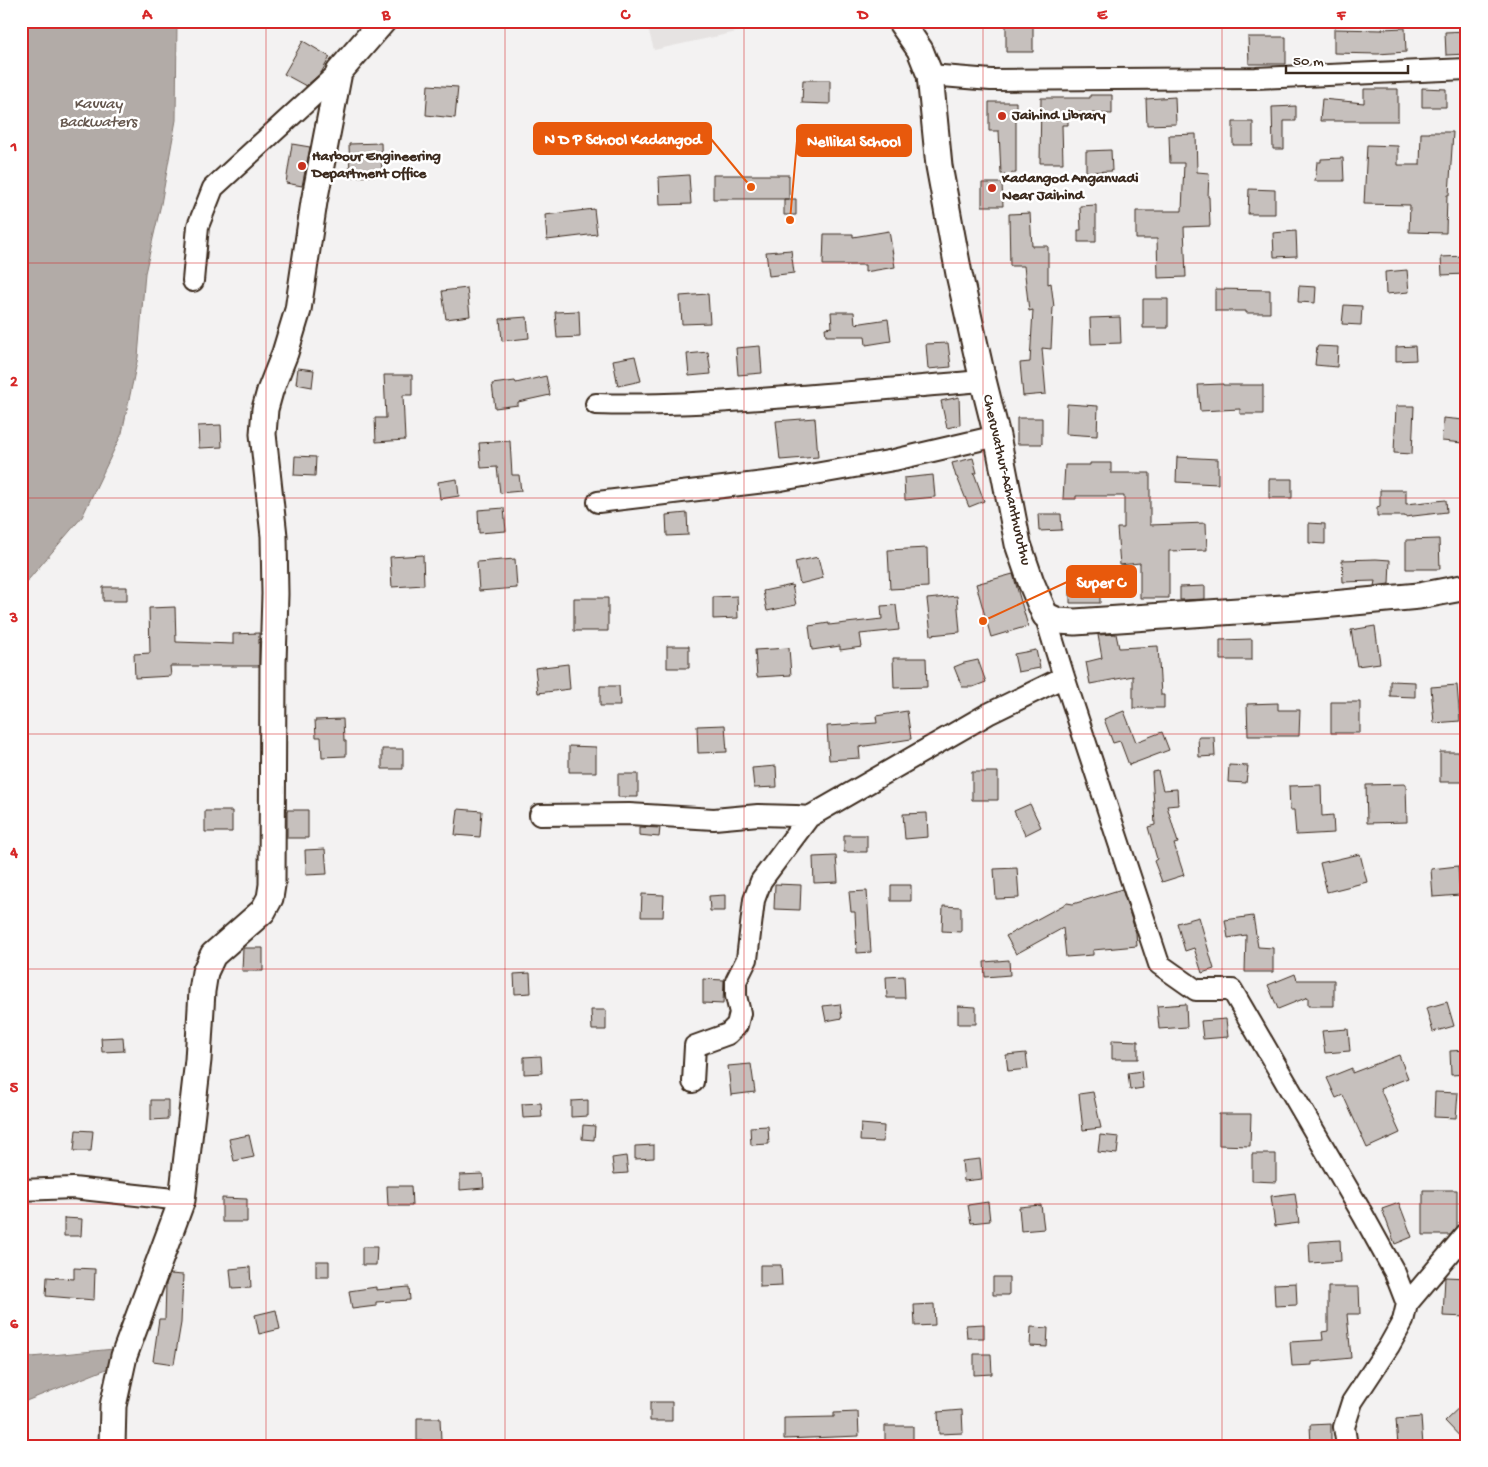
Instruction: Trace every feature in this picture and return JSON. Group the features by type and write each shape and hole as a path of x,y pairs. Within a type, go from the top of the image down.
{"main road":[{"path":"112,1446 114,1394 124,1356 182,1200 198,1060 205,972 212,955 263,912 270,898 272,885 275,594 274,536 264,434 264,409 285,353 298,310 314,202 339,72 383,21"},
{"name":"Cheruvathur-Achanthuruthu","path":"900,21 920,50 930,75 939,166 959,274 997,436 1018,544 1045,615"},
{"path":"1045,615 1058,621 1085,621 1311,606 1419,596 1467,587"}],"street":[{"path":"930,75 991,80 1246,78 1467,69"},
{"path":"193,280 198,226 212,188 339,72"},
{"path":"596,404 638,406 702,403 826,395 983,381"},
{"path":"598,502 782,480 894,460 997,436"},
{"path":"1045,615 1159,964 1196,990 1232,990 1363,1214 1395,1273 1407,1304"},
{"path":"693,1082 695,1046 728,1034 738,1025 740,1013 736,996 736,981 747,960 754,900 762,881 809,817 988,714 1064,677"},
{"path":"540,815 629,814 714,819 758,815 809,817"},
{"path":"21,1190 72,1188 182,1200"},
{"path":"1347,1446 1344,1427 1352,1402 1389,1346 1403,1321 1407,1304 1467,1232"}],"shaded area":[{"path":"646,21 787,21 654,50"}],"water":[{"name":"Kavvay Backwaters","path":"21,21 177,21 176,120 161,204 145,273 138,357 122,433 82,517 29,579 21,585"},
{"path":"114,1349 109,1368 21,1403 21,1358"}],"building":[{"path":"1006,22 1033,22 1033,52 1006,52"},
{"path":"1405,28 1406,52 1378,54 1334,53 1334,29 1382,30"},
{"path":"1467,31 1467,54 1446,55 1445,32"},
{"path":"1248,37 1286,37 1286,64 1249,64"},
{"path":"303,41 330,57 321,73 306,86 284,74"},
{"path":"803,80 830,80 830,104 802,103"},
{"path":"428,85 458,87 455,118 426,115"},
{"path":"1422,88 1446,89 1446,107 1422,107"},
{"path":"1364,89 1398,89 1398,121 1320,121 1322,99 1364,103"},
{"path":"1090,95 1112,95 1112,114 1068,112 1068,125 1062,125 1063,163 1040,163 1041,98 1090,98"},
{"path":"1175,97 1176,124 1147,125 1146,99"},
{"path":"989,102 1016,102 1016,173 1001,174 999,131 989,131"},
{"path":"1296,106 1296,121 1284,121 1284,149 1273,149 1272,107"},
{"path":"1233,122 1253,122 1253,145 1233,145"},
{"path":"1453,132 1449,195 1447,195 1446,233 1409,232 1410,205 1364,204 1367,145 1398,146 1398,165 1420,165 1421,133"},
{"path":"1196,134 1197,172 1209,173 1210,226 1184,227 1186,277 1158,278 1157,239 1136,239 1136,211 1182,211 1184,163 1170,163 1169,135"},
{"path":"381,143 382,176 350,177 349,144"},
{"name":"Harbour Engineering Department Office","path":"292,144 310,147 302,186 286,183"},
{"path":"1111,150 1112,171 1086,172 1086,151"},
{"path":"1343,158 1344,181 1315,181 1317,162 1321,162 1321,159"},
{"path":"689,175 691,204 660,205 659,177"},
{"path":"713,175 789,175 789,199 713,199"},
{"path":"982,183 1002,183 1003,206 982,206"},
{"path":"1249,189 1275,190 1275,214 1248,214"},
{"path":"784,199 796,199 796,215 784,215"},
{"path":"1096,205 1096,242 1078,242 1078,230 1081,230 1080,206"},
{"path":"594,209 597,234 547,240 545,215"},
{"path":"1030,213 1032,246 1048,246 1048,284 1051,283 1054,307 1051,349 1042,348 1046,394 1023,396 1020,363 1030,362 1033,310 1029,311 1024,266 1010,266 1009,214"},
{"path":"889,231 895,267 865,272 865,265 823,265 824,234 853,234 853,237"},
{"path":"1296,231 1297,256 1274,257 1273,233"},
{"path":"791,250 794,273 769,276 766,252"},
{"path":"1466,256 1466,274 1442,275 1441,257"},
{"path":"1407,270 1409,292 1386,294 1385,272"},
{"path":"1299,286 1316,287 1315,303 1298,302"},
{"path":"467,288 470,316 446,319 442,291"},
{"path":"1215,289 1270,290 1270,313 1215,311"},
{"path":"708,294 710,323 682,324 680,296"},
{"path":"1143,299 1168,299 1168,328 1143,328"},
{"path":"1344,305 1362,306 1361,325 1342,324"},
{"path":"579,311 580,337 557,338 555,312"},
{"path":"831,312 854,312 855,324 888,319 891,341 866,345 865,336 826,336 825,328 832,327"},
{"path":"527,317 529,338 502,341 500,319"},
{"path":"1120,317 1121,343 1091,344 1090,318"},
{"path":"948,343 951,367 928,369 926,344"},
{"path":"760,346 762,373 738,375 736,348"},
{"path":"1317,346 1338,347 1337,367 1315,365"},
{"path":"1415,346 1416,360 1396,361 1396,347"},
{"path":"708,352 711,374 689,376 687,354"},
{"path":"635,356 641,381 618,386 613,360"},
{"path":"298,368 314,370 312,387 296,384"},
{"path":"384,375 412,375 412,395 403,395 405,440 376,442 375,418 386,418"},
{"path":"546,376 550,395 518,402 518,405 495,408 492,384 515,381 516,383"},
{"path":"1198,385 1263,385 1263,414 1240,414 1240,409 1200,411"},
{"path":"959,397 960,425 947,428 941,401"},
{"path":"1067,404 1098,406 1097,436 1066,434"},
{"path":"1396,406 1414,406 1412,454 1394,453"},
{"path":"815,418 818,457 780,460 776,421"},
{"path":"1017,418 1042,418 1042,444 1017,444"},
{"path":"1443,418 1464,420 1463,443 1442,441"},
{"path":"221,425 222,447 199,448 198,426"},
{"path":"510,441 512,475 519,475 521,491 500,493 497,467 481,468 479,443"},
{"path":"295,456 316,457 315,476 294,475"},
{"path":"1177,457 1218,459 1218,484 1176,482"},
{"path":"973,458 977,473 974,473 984,501 969,507 952,463"},
{"path":"1090,463 1111,463 1111,473 1150,473 1150,525 1206,523 1207,550 1169,551 1169,598 1140,598 1140,563 1120,565 1117,528 1124,528 1124,496 1076,496 1076,499 1063,499 1065,465 1090,465"},
{"path":"933,475 935,497 905,500 904,478"},
{"path":"457,479 459,496 440,499 438,482"},
{"path":"1269,479 1292,479 1292,498 1269,498"},
{"path":"1380,490 1406,490 1406,504 1446,500 1447,512 1405,517 1377,516 1377,507 1380,506"},
{"path":"504,508 506,531 479,533 478,510"},
{"path":"687,513 688,535 667,536 666,515"},
{"path":"1038,514 1061,514 1062,530 1039,531"},
{"path":"1309,523 1325,524 1325,544 1309,543"},
{"path":"1439,539 1440,569 1406,569 1406,540"},
{"path":"927,548 928,587 890,589 888,550"},
{"path":"423,555 424,585 392,587 390,557"},
{"path":"818,557 823,578 800,584 795,562"},
{"path":"515,559 517,588 479,591 477,562"},
{"path":"1342,560 1390,560 1389,584 1374,586 1375,581 1343,582"},
{"path":"1070,566 1100,566 1100,603 1070,603"},
{"path":"1013,574 1028,626 991,637 976,584"},
{"path":"792,585 796,605 767,611 763,591"},
{"path":"1205,586 1205,599 1180,600 1180,587"},
{"path":"103,587 127,587 127,601 103,601"},
{"path":"737,596 738,618 713,619 713,597"},
{"path":"957,596 960,632 931,635 927,599"},
{"path":"574,598 608,598 608,631 574,631"},
{"path":"896,605 899,630 860,634 862,647 840,650 840,646 812,650 809,626 882,619 881,606"},
{"path":"175,607 176,642 233,644 233,634 259,633 259,666 170,666 171,676 135,678 134,654 150,653 149,608"},
{"path":"1375,626 1380,663 1357,666 1351,630"},
{"path":"1116,634 1119,648 1158,646 1161,695 1164,695 1164,708 1133,708 1133,676 1090,684 1086,662 1102,658 1098,635"},
{"path":"1252,639 1252,660 1220,660 1220,640"},
{"path":"667,646 689,646 689,668 667,668"},
{"path":"789,648 791,675 757,677 755,650"},
{"path":"1036,650 1040,668 1018,672 1014,654"},
{"path":"893,658 926,658 927,687 894,688"},
{"path":"978,660 986,682 973,687 962,687 954,667"},
{"path":"568,664 570,689 538,693 535,668"},
{"path":"1390,681 1415,682 1415,697 1390,696"},
{"path":"1457,685 1460,721 1434,723 1431,687"},
{"path":"600,686 619,686 620,706 600,706"},
{"path":"1331,702 1360,702 1360,733 1331,733"},
{"path":"1278,703 1278,710 1300,710 1299,736 1248,736 1247,704"},
{"path":"907,711 911,739 859,747 860,758 829,760 827,726 877,723 876,716"},
{"path":"1124,711 1136,742 1162,732 1169,750 1129,765 1120,741 1113,743 1104,719"},
{"path":"343,719 346,756 322,757 321,737 316,737 315,720"},
{"path":"725,725 727,752 698,753 697,726"},
{"path":"1198,737 1214,737 1215,756 1199,757"},
{"path":"569,746 596,747 596,772 569,772"},
{"path":"382,749 403,749 403,769 382,769"},
{"path":"1440,752 1467,752 1467,782 1440,782"},
{"path":"1229,765 1248,766 1246,783 1228,782"},
{"path":"776,766 777,787 754,788 752,768"},
{"path":"1158,771 1163,790 1177,789 1178,805 1167,806 1178,843 1174,844 1184,875 1162,882 1154,861 1157,859 1148,827 1155,825 1152,772"},
{"path":"972,772 998,772 998,800 972,800"},
{"path":"618,774 638,774 638,797 618,797"},
{"path":"1406,784 1407,822 1367,823 1366,785"},
{"path":"1321,785 1322,816 1333,815 1334,833 1296,835 1294,810 1290,810 1289,786"},
{"path":"1030,804 1041,827 1025,835 1014,811"},
{"path":"458,809 482,811 480,837 455,835"},
{"path":"287,810 308,810 308,838 287,838"},
{"path":"205,811 232,811 232,832 205,832"},
{"path":"927,813 928,837 905,839 903,814"},
{"path":"639,827 660,828 659,837 639,835"},
{"path":"844,835 867,835 867,852 844,852"},
{"path":"325,849 327,874 306,875 305,850"},
{"path":"1360,854 1367,882 1327,892 1320,863"},
{"path":"836,856 838,882 814,883 813,857"},
{"path":"1458,866 1460,895 1433,897 1431,869"},
{"path":"1017,868 1019,898 996,899 994,869"},
{"path":"775,884 801,885 800,910 774,909"},
{"path":"891,885 911,885 911,901 891,901"},
{"path":"1122,889 1136,933 1137,946 1093,950 1093,955 1066,957 1063,928 1016,954 1006,936 1067,903 1073,904"},
{"path":"867,891 871,952 857,953 855,912 851,912 849,892"},
{"path":"642,894 664,895 663,917 641,917"},
{"path":"725,895 725,911 710,911 709,896"},
{"path":"943,906 961,907 961,932 942,931"},
{"path":"1253,916 1258,947 1273,948 1273,972 1245,972 1246,935 1228,938 1225,920"},
{"path":"1199,917 1214,969 1202,973 1194,948 1185,951 1177,923"},
{"path":"243,948 263,948 263,971 242,971"},
{"path":"1009,960 1010,975 985,977 984,962"},
{"path":"530,973 531,993 515,994 514,974"},
{"path":"1295,974 1297,980 1334,980 1334,1006 1308,1006 1308,997 1278,1009 1268,985"},
{"path":"904,976 905,998 887,998 886,977"},
{"path":"703,979 724,980 723,1004 703,1003"},
{"path":"1447,1002 1454,1026 1433,1032 1426,1008"},
{"path":"840,1004 842,1018 826,1021 823,1006"},
{"path":"1186,1004 1187,1027 1159,1029 1157,1006"},
{"path":"958,1006 976,1007 976,1024 958,1024"},
{"path":"591,1010 606,1010 606,1030 592,1030"},
{"path":"1226,1019 1228,1037 1203,1039 1201,1021"},
{"path":"1348,1029 1350,1051 1325,1053 1322,1031"},
{"path":"123,1037 124,1051 102,1052 101,1038"},
{"path":"1112,1040 1138,1041 1138,1059 1112,1059"},
{"path":"1466,1050 1467,1074 1451,1075 1450,1051"},
{"path":"1026,1053 1028,1069 1008,1071 1006,1055"},
{"path":"1399,1055 1408,1078 1380,1089 1400,1133 1367,1148 1343,1095 1336,1098 1327,1078 1352,1068 1352,1073"},
{"path":"541,1056 542,1073 524,1074 524,1057"},
{"path":"751,1064 755,1092 731,1095 728,1066"},
{"path":"1141,1071 1143,1088 1130,1090 1128,1073"},
{"path":"1093,1092 1101,1128 1083,1130 1079,1094"},
{"path":"1435,1092 1458,1093 1456,1118 1434,1117"},
{"path":"151,1100 168,1100 168,1119 151,1120"},
{"path":"588,1100 588,1116 571,1117 571,1101"},
{"path":"541,1103 542,1117 523,1118 522,1104"},
{"path":"1219,1114 1251,1114 1250,1146 1219,1145"},
{"path":"861,1124 884,1126 883,1142 860,1141"},
{"path":"583,1125 595,1126 594,1140 582,1139"},
{"path":"768,1126 769,1144 751,1145 750,1127"},
{"path":"76,1130 93,1131 91,1151 74,1151"},
{"path":"249,1135 254,1157 234,1161 229,1139"},
{"path":"1100,1135 1119,1137 1117,1154 1098,1152"},
{"path":"654,1145 654,1158 635,1159 635,1146"},
{"path":"1252,1154 1276,1154 1276,1182 1252,1181"},
{"path":"626,1156 628,1173 614,1174 612,1158"},
{"path":"980,1159 982,1179 964,1181 962,1161"},
{"path":"483,1174 484,1188 460,1190 460,1175"},
{"path":"387,1186 411,1186 412,1206 388,1206"},
{"path":"1423,1190 1457,1190 1457,1227 1450,1235 1423,1235"},
{"path":"1295,1193 1299,1223 1275,1226 1271,1196"},
{"path":"222,1198 247,1199 247,1222 222,1222"},
{"path":"988,1202 990,1221 971,1223 968,1205"},
{"path":"1399,1203 1412,1237 1395,1244 1382,1209"},
{"path":"1041,1205 1044,1229 1021,1231 1019,1207"},
{"path":"64,1218 82,1219 81,1236 64,1236"},
{"path":"1340,1240 1341,1261 1310,1263 1309,1242"},
{"path":"362,1247 377,1247 376,1265 362,1265"},
{"path":"316,1261 329,1261 329,1277 316,1277"},
{"path":"760,1265 781,1265 782,1286 760,1287"},
{"path":"250,1267 251,1288 232,1289 230,1269"},
{"path":"74,1268 95,1269 94,1300 46,1296 47,1277 74,1279"},
{"path":"170,1274 183,1275 181,1323 174,1364 153,1361 159,1319 165,1319 166,1284"},
{"path":"993,1277 1009,1277 1009,1295 993,1295"},
{"path":"1445,1277 1467,1278 1467,1317 1443,1316"},
{"path":"1296,1283 1297,1305 1275,1306 1274,1284"},
{"path":"376,1287 376,1290 409,1287 410,1300 376,1302 376,1306 352,1309 349,1291"},
{"path":"1328,1287 1359,1287 1360,1314 1347,1314 1351,1358 1312,1362 1312,1365 1292,1366 1290,1342 1323,1340 1322,1332 1328,1331"},
{"path":"934,1304 935,1325 915,1326 914,1305"},
{"path":"276,1310 280,1329 259,1334 255,1315"},
{"path":"984,1324 984,1338 967,1338 966,1325"},
{"path":"1031,1327 1048,1328 1047,1347 1030,1346"},
{"path":"974,1354 991,1354 992,1374 974,1375"},
{"path":"1467,1400 1467,1444 1445,1421"},
{"path":"650,1402 672,1402 672,1421 650,1421"},
{"path":"962,1410 963,1433 939,1434 938,1412"},
{"path":"858,1412 859,1436 784,1439 784,1418 834,1417 834,1413"},
{"path":"1421,1417 1423,1446 1398,1446 1396,1419"},
{"path":"417,1418 440,1418 441,1441 417,1441"},
{"path":"1331,1424 1331,1446 1311,1446 1310,1425"},
{"path":"885,1426 913,1426 913,1446 885,1446"}],"place":[{"name":"Jaihind Library","path":"1002,116"},
{"name":"Harbour Engineering Department Office","path":"302,166"},
{"name":"N D P School Kadangod","path":"751,187"},
{"name":"Kadangod Anganvadi Near Jaihind","path":"992,188"},
{"name":"Nellikal School","path":"790,220"},
{"name":"Super C","path":"983,621"}]}
